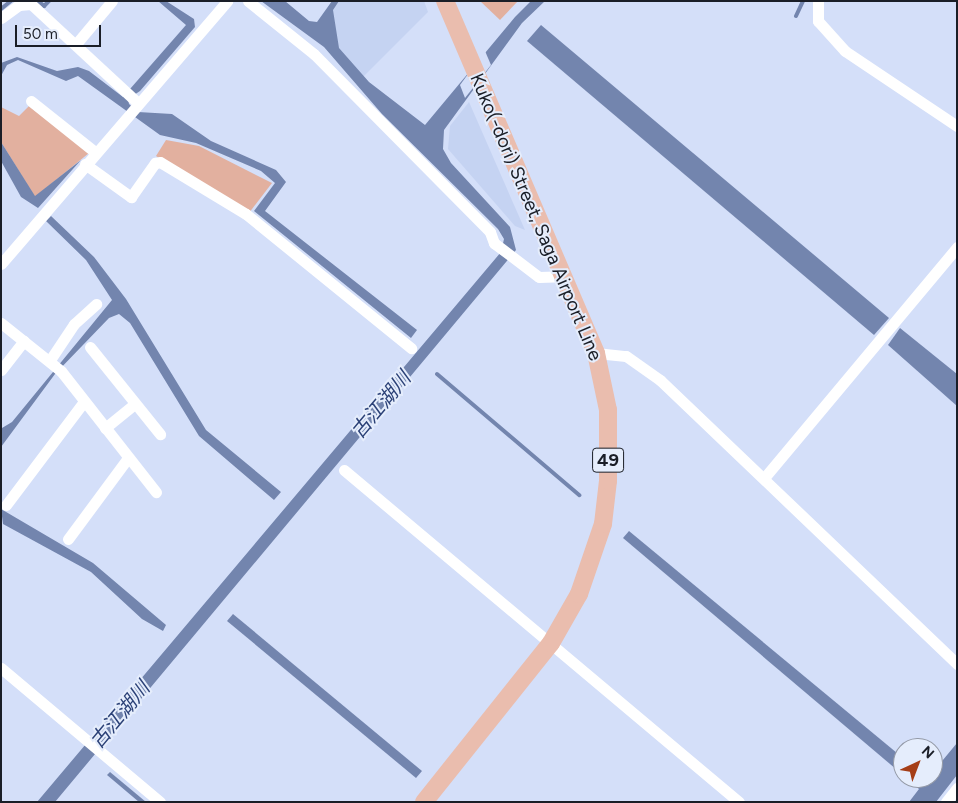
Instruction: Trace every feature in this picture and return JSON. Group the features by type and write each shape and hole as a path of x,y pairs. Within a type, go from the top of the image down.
{"main road":[{"name":"Kuko(-dori) Street, Saga Airport Line","path":"424,802 551,643 579,594 603,524 608,410 596,353 445,1"}],"street":[{"path":"76,44 112,1"},
{"path":"248,1 314,54 490,232 494,243 539,277 562,276"},
{"path":"818,1 818,21 845,51 957,126"},
{"path":"1,18 19,5 31,4 76,44 131,102"},
{"path":"1,264 95,152 131,102 220,4"},
{"path":"31,101 95,152"},
{"path":"85,164 131,197 160,162 246,214 411,348"},
{"path":"764,478 957,247"},
{"path":"55,366 74,324 96,304"},
{"path":"1,323 55,366 156,492"},
{"path":"1,370 24,341"},
{"path":"90,347 160,434"},
{"path":"596,353 626,356 660,380 957,664"},
{"path":"6,505 84,403"},
{"path":"105,428 135,404"},
{"path":"68,538 128,458"},
{"path":"344,470 739,802"},
{"path":"1,668 160,802"},
{"path":"946,802 957,788"}],"shaded area":[{"path":"334,1 424,1 428,12 360,80 321,34"},
{"path":"480,1 518,1 500,20"},
{"path":"469,102 525,230 515,226 448,149 450,126"},
{"path":"29,106 89,153 35,197 1,142 1,107 19,116"},
{"path":"166,140 199,146 272,183 249,213 156,156"}],"water":[{"path":"158,1 166,1 194,19 195,27 140,91 128,99 129,104 138,112 172,114 211,141 276,170 286,182 265,211 417,330 411,338 254,211 275,183 261,171 196,143 160,135 78,76 66,81 18,60 7,65 1,76 1,63 17,57 57,71 78,67 89,71 123,97 186,25"},
{"name":"古江湖川","path":"261,1 285,1 309,21 317,22 332,1 339,1 333,10 339,48 369,82 425,125 515,17 531,1 545,1 522,23 444,130 443,149 451,163 510,227 516,250 55,802 37,802 501,252 504,239 498,229 382,114 324,47"},
{"path":"541,25 889,318 874,335 527,41"},
{"path":"1,142 35,196 81,160 38,208 21,197 1,161"},
{"path":"51,216 94,257 126,299 206,430 281,492 274,500 199,436 130,323 119,314 109,318 55,374 1,447 2,428 12,422 112,300 86,260 46,221"},
{"path":"900,328 957,374 957,406 888,345"},
{"path":"1,509 93,563 166,625 163,631 142,619 91,572 3,524"},
{"path":"629,531 893,750 893,767 623,538"},
{"path":"233,614 422,771 416,778 227,621"},
{"path":"957,743 957,775 936,802 909,802 918,788 943,788 943,760"},
{"path":"110,772 146,802 139,802 107,775"}],"pier":[{"path":"485,51 491,65 465,98 460,85"}],"waterway":[{"path":"1,9 11,1"},
{"path":"38,1 44,6 49,1"},
{"path":"796,16 803,1"},
{"path":"437,374 579,495"}]}
